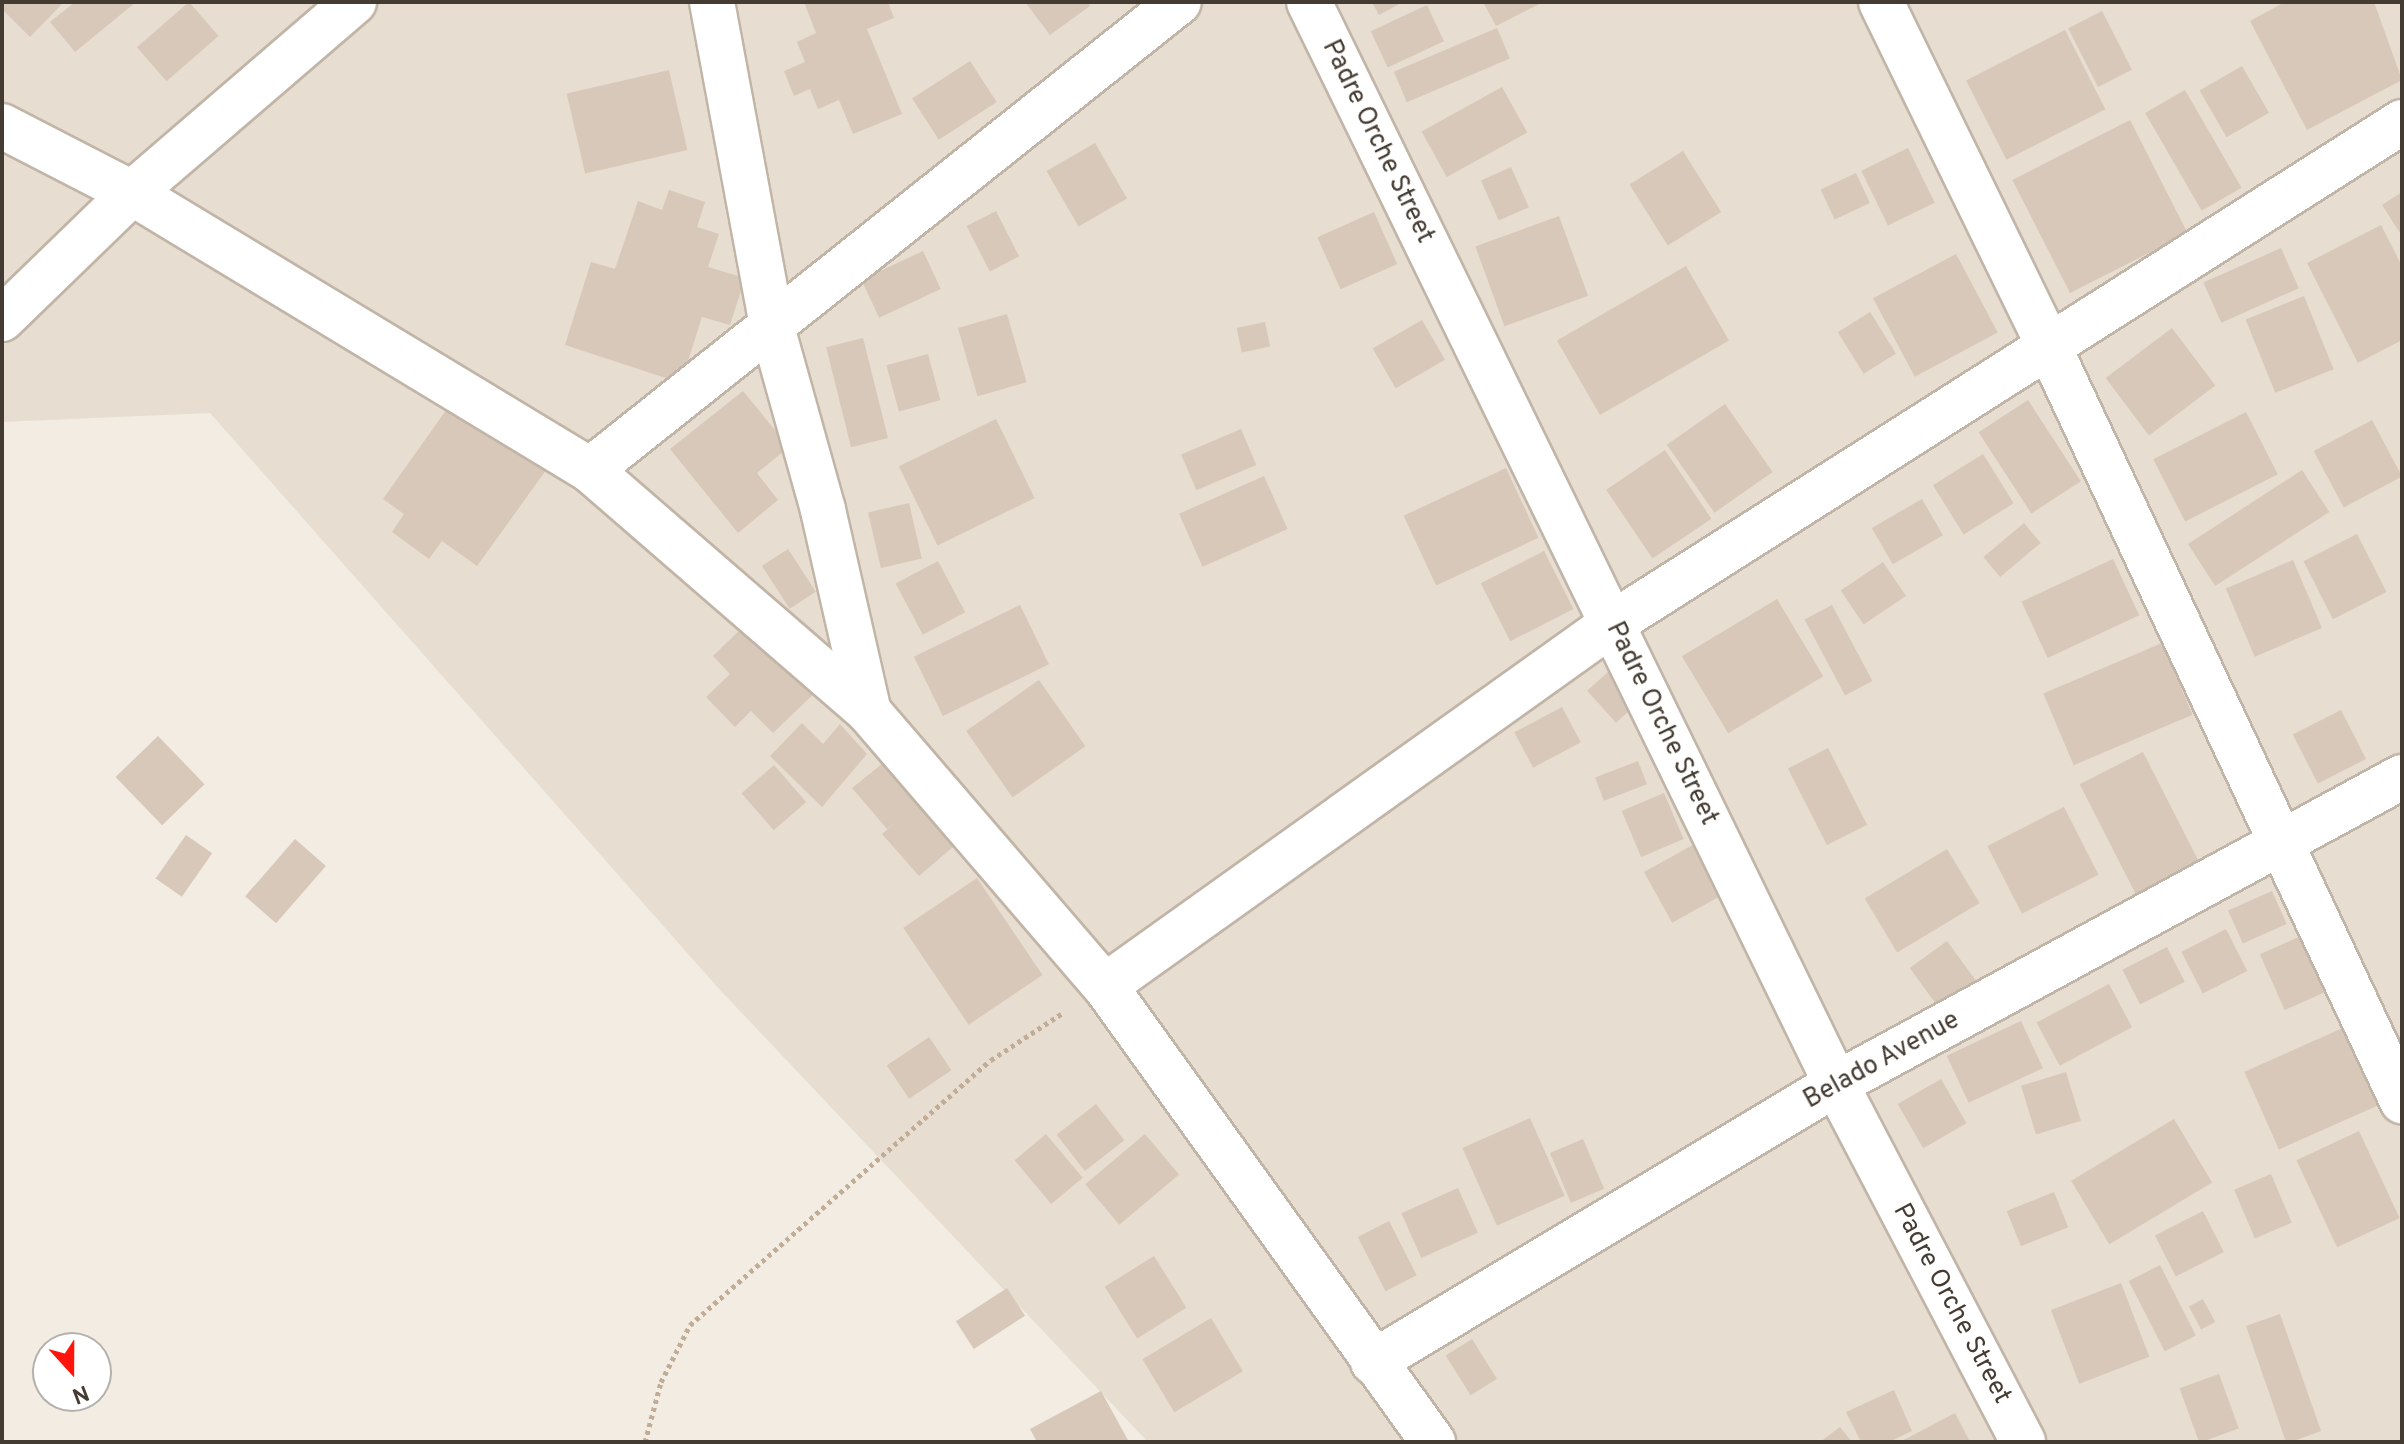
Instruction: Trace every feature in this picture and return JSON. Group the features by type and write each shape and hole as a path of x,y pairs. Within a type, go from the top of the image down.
{"street":[{"path":"2,319 132,193 354,2"},
{"path":"712,2 772,327 823,510 869,712"},
{"path":"590,470 1179,2"},
{"name":"Padre Orche Street","path":"1309,2 1836,1084 2023,1442"},
{"path":"1881,2 2049,347 2402,1101"},
{"path":"1105,986 1613,623 2402,122"},
{"path":"2,126 132,193 590,470 869,712 1105,986 1433,1442"},
{"name":"Belado Avenue","path":"1373,1362 1836,1084 2402,777"}],"path":[{"path":"645,1442 661,1382 690,1325 991,1060 1105,986"}],"shaded area":[{"path":"2,2 2402,2 2402,1442 1148,1442 720,990 210,413 2,422"}],"building":[{"path":"2,2 64,2 30,37 2,9"},
{"path":"75,2 136,2 75,52 50,22"},
{"path":"189,2 219,36 166,81 137,47"},
{"path":"804,2 888,2 894,18 867,29 902,114 853,134 839,100 818,109 810,89 794,96 784,71 805,62 797,42 816,33"},
{"path":"1025,2 1087,2 1090,6 1050,35"},
{"path":"1372,2 1403,2 1379,15"},
{"path":"1483,2 1543,2 1496,26"},
{"path":"2285,2 2374,2 2402,80 2307,130 2250,21"},
{"path":"1427,5 1444,41 1388,67 1371,31"},
{"path":"2102,11 2132,70 2098,87 2068,28"},
{"path":"1497,28 1510,58 1407,102 1394,72"},
{"path":"2065,30 2105,109 2007,160 1966,80"},
{"path":"970,61 997,102 939,140 912,99"},
{"path":"2242,66 2269,113 2227,137 2200,90"},
{"path":"669,70 687,150 585,174 567,94"},
{"path":"1502,87 1527,132 1447,177 1422,132"},
{"path":"2185,90 2242,188 2202,211 2145,113"},
{"path":"2130,120 2188,233 2070,293 2012,180"},
{"path":"1095,143 1127,198 1079,226 1047,171"},
{"path":"1908,148 1935,203 1888,226 1861,171"},
{"path":"1683,151 1721,212 1668,245 1630,184"},
{"path":"1511,167 1529,207 1499,221 1481,180"},
{"path":"1856,173 1870,203 1835,219 1821,189"},
{"path":"669,190 705,202 697,227 719,234 708,267 745,278 730,325 702,317 681,383 565,345 591,262 615,269 638,201 662,210"},
{"path":"2402,192 2402,236 2382,205"},
{"path":"996,211 1019,256 990,271 967,226"},
{"path":"1374,212 1397,264 1341,289 1317,237"},
{"path":"1559,216 1588,296 1504,326 1475,246"},
{"path":"2381,225 2402,266 2402,340 2358,363 2307,263"},
{"path":"2281,248 2299,288 2221,323 2203,283"},
{"path":"923,251 941,289 879,318 861,280"},
{"path":"1956,254 1998,333 1915,377 1873,298"},
{"path":"1686,266 1729,340 1600,415 1557,340"},
{"path":"2304,296 2334,369 2275,393 2246,320"},
{"path":"1870,312 1896,354 1864,374 1838,332"},
{"path":"1007,314 1027,382 978,396 958,328"},
{"path":"1422,320 1445,360 1396,388 1373,348"},
{"path":"1265,322 1270,346 1242,352 1237,328"},
{"path":"2172,328 2215,386 2149,435 2106,378"},
{"path":"863,338 888,438 851,447 826,347"},
{"path":"928,354 940,400 899,411 886,365"},
{"path":"743,391 789,447 757,473 778,500 738,533 670,449"},
{"path":"454,399 549,466 477,566 442,541 429,559 392,532 404,514 383,499"},
{"path":"2028,400 2081,481 2031,513 1979,432"},
{"path":"1725,404 1773,472 1714,513 1667,445"},
{"path":"2246,412 2278,474 2185,522 2153,459"},
{"path":"996,419 1035,498 938,545 899,466"},
{"path":"2372,420 2402,477 2344,507 2314,451"},
{"path":"1241,429 1256,465 1196,490 1181,454"},
{"path":"1665,450 1711,519 1653,559 1606,490"},
{"path":"1983,454 2014,503 1964,534 1933,485"},
{"path":"1506,468 1539,538 1436,586 1404,516"},
{"path":"2302,470 2329,512 2215,586 2188,544"},
{"path":"1264,476 1288,529 1203,567 1179,514"},
{"path":"1922,499 1943,535 1893,564 1872,528"},
{"path":"909,503 922,559 881,568 868,512"},
{"path":"2024,523 2041,543 2000,577 1983,557"},
{"path":"2357,534 2387,592 2333,619 2304,561"},
{"path":"788,549 816,592 790,609 762,566"},
{"path":"1544,551 1574,609 1510,641 1481,583"},
{"path":"2113,559 2139,615 2048,658 2021,602"},
{"path":"2293,560 2322,628 2255,657 2226,589"},
{"path":"938,561 965,612 923,635 896,584"},
{"path":"1883,562 1906,596 1864,625 1841,591"},
{"path":"1777,599 1823,676 1728,733 1682,656"},
{"path":"1020,605 1049,664 943,716 914,657"},
{"path":"1832,605 1872,681 1845,695 1805,620"},
{"path":"752,618 820,688 773,733 751,711 735,727 706,697 730,674 713,656"},
{"path":"2162,643 2192,715 2074,765 2043,693"},
{"path":"1608,672 1637,704 1616,723 1587,691"},
{"path":"1039,680 1085,746 1013,797 966,731"},
{"path":"1562,707 1581,742 1533,768 1514,732"},
{"path":"2341,710 2366,759 2318,784 2293,735"},
{"path":"802,723 823,744 840,724 867,754 822,807 770,756"},
{"path":"158,736 205,784 162,825 116,777"},
{"path":"1828,748 1867,825 1827,845 1788,768"},
{"path":"2143,752 2202,868 2139,900 2080,784"},
{"path":"887,760 960,841 919,876 882,834 897,821 887,829 852,788"},
{"path":"1638,761 1647,784 1604,801 1595,777"},
{"path":"774,765 806,802 774,830 742,793"},
{"path":"1664,793 1684,839 1641,857 1622,811"},
{"path":"2064,807 2099,875 2022,914 1987,846"},
{"path":"186,835 212,853 182,897 156,878"},
{"path":"295,839 326,866 276,923 245,896"},
{"path":"1700,841 1728,892 1672,923 1644,872"},
{"path":"1947,849 1979,903 1897,952 1865,898"},
{"path":"977,878 1042,975 969,1025 903,928"},
{"path":"2272,891 2287,924 2243,943 2228,911"},
{"path":"2226,929 2247,971 2203,994 2181,952"},
{"path":"2301,936 2326,992 2285,1010 2260,954"},
{"path":"1947,941 1977,982 1940,1009 1910,968"},
{"path":"2167,947 2185,982 2140,1004 2122,970"},
{"path":"2109,984 2132,1027 2060,1066 2037,1022"},
{"path":"2021,1021 2043,1068 1969,1103 1947,1056"},
{"path":"2354,1023 2389,1101 2279,1149 2244,1072"},
{"path":"929,1037 951,1070 909,1099 887,1066"},
{"path":"2066,1072 2081,1121 2036,1135 2021,1086"},
{"path":"1941,1079 1966,1123 1923,1148 1898,1104"},
{"path":"1096,1104 1124,1140 1085,1171 1057,1135"},
{"path":"1530,1118 1565,1196 1497,1226 1462,1148"},
{"path":"2174,1119 2212,1182 2109,1244 2071,1181"},
{"path":"2359,1131 2400,1218 2337,1247 2296,1160"},
{"path":"1046,1134 1083,1178 1051,1204 1015,1160"},
{"path":"1145,1134 1179,1175 1119,1225 1085,1184"},
{"path":"1583,1139 1604,1189 1571,1203 1550,1153"},
{"path":"2271,1174 2292,1223 2255,1238 2234,1190"},
{"path":"1458,1188 1478,1233 1421,1258 1401,1213"},
{"path":"2054,1192 2068,1227 2021,1246 2007,1211"},
{"path":"2203,1211 2224,1252 2176,1277 2155,1236"},
{"path":"1389,1221 1417,1275 1386,1291 1358,1237"},
{"path":"1154,1256 1186,1308 1137,1338 1105,1287"},
{"path":"2160,1265 2196,1335 2165,1351 2129,1281"},
{"path":"2121,1283 2149,1357 2079,1384 2051,1310"},
{"path":"1007,1288 1025,1316 974,1349 956,1321"},
{"path":"2203,1299 2215,1322 2201,1329 2189,1307"},
{"path":"2280,1314 2321,1431 2291,1442 2286,1442 2246,1326"},
{"path":"1211,1318 1243,1371 1174,1412 1142,1359"},
{"path":"1472,1339 1497,1379 1471,1395 1446,1355"},
{"path":"2219,1374 2239,1429 2199,1442 2180,1388"},
{"path":"1894,1390 1912,1431 1889,1442 1861,1442 1846,1412"},
{"path":"1101,1391 1129,1442 1037,1442 1030,1429"},
{"path":"1955,1413 1970,1442 1900,1442"},
{"path":"1840,1427 1852,1442 1820,1442"}]}
